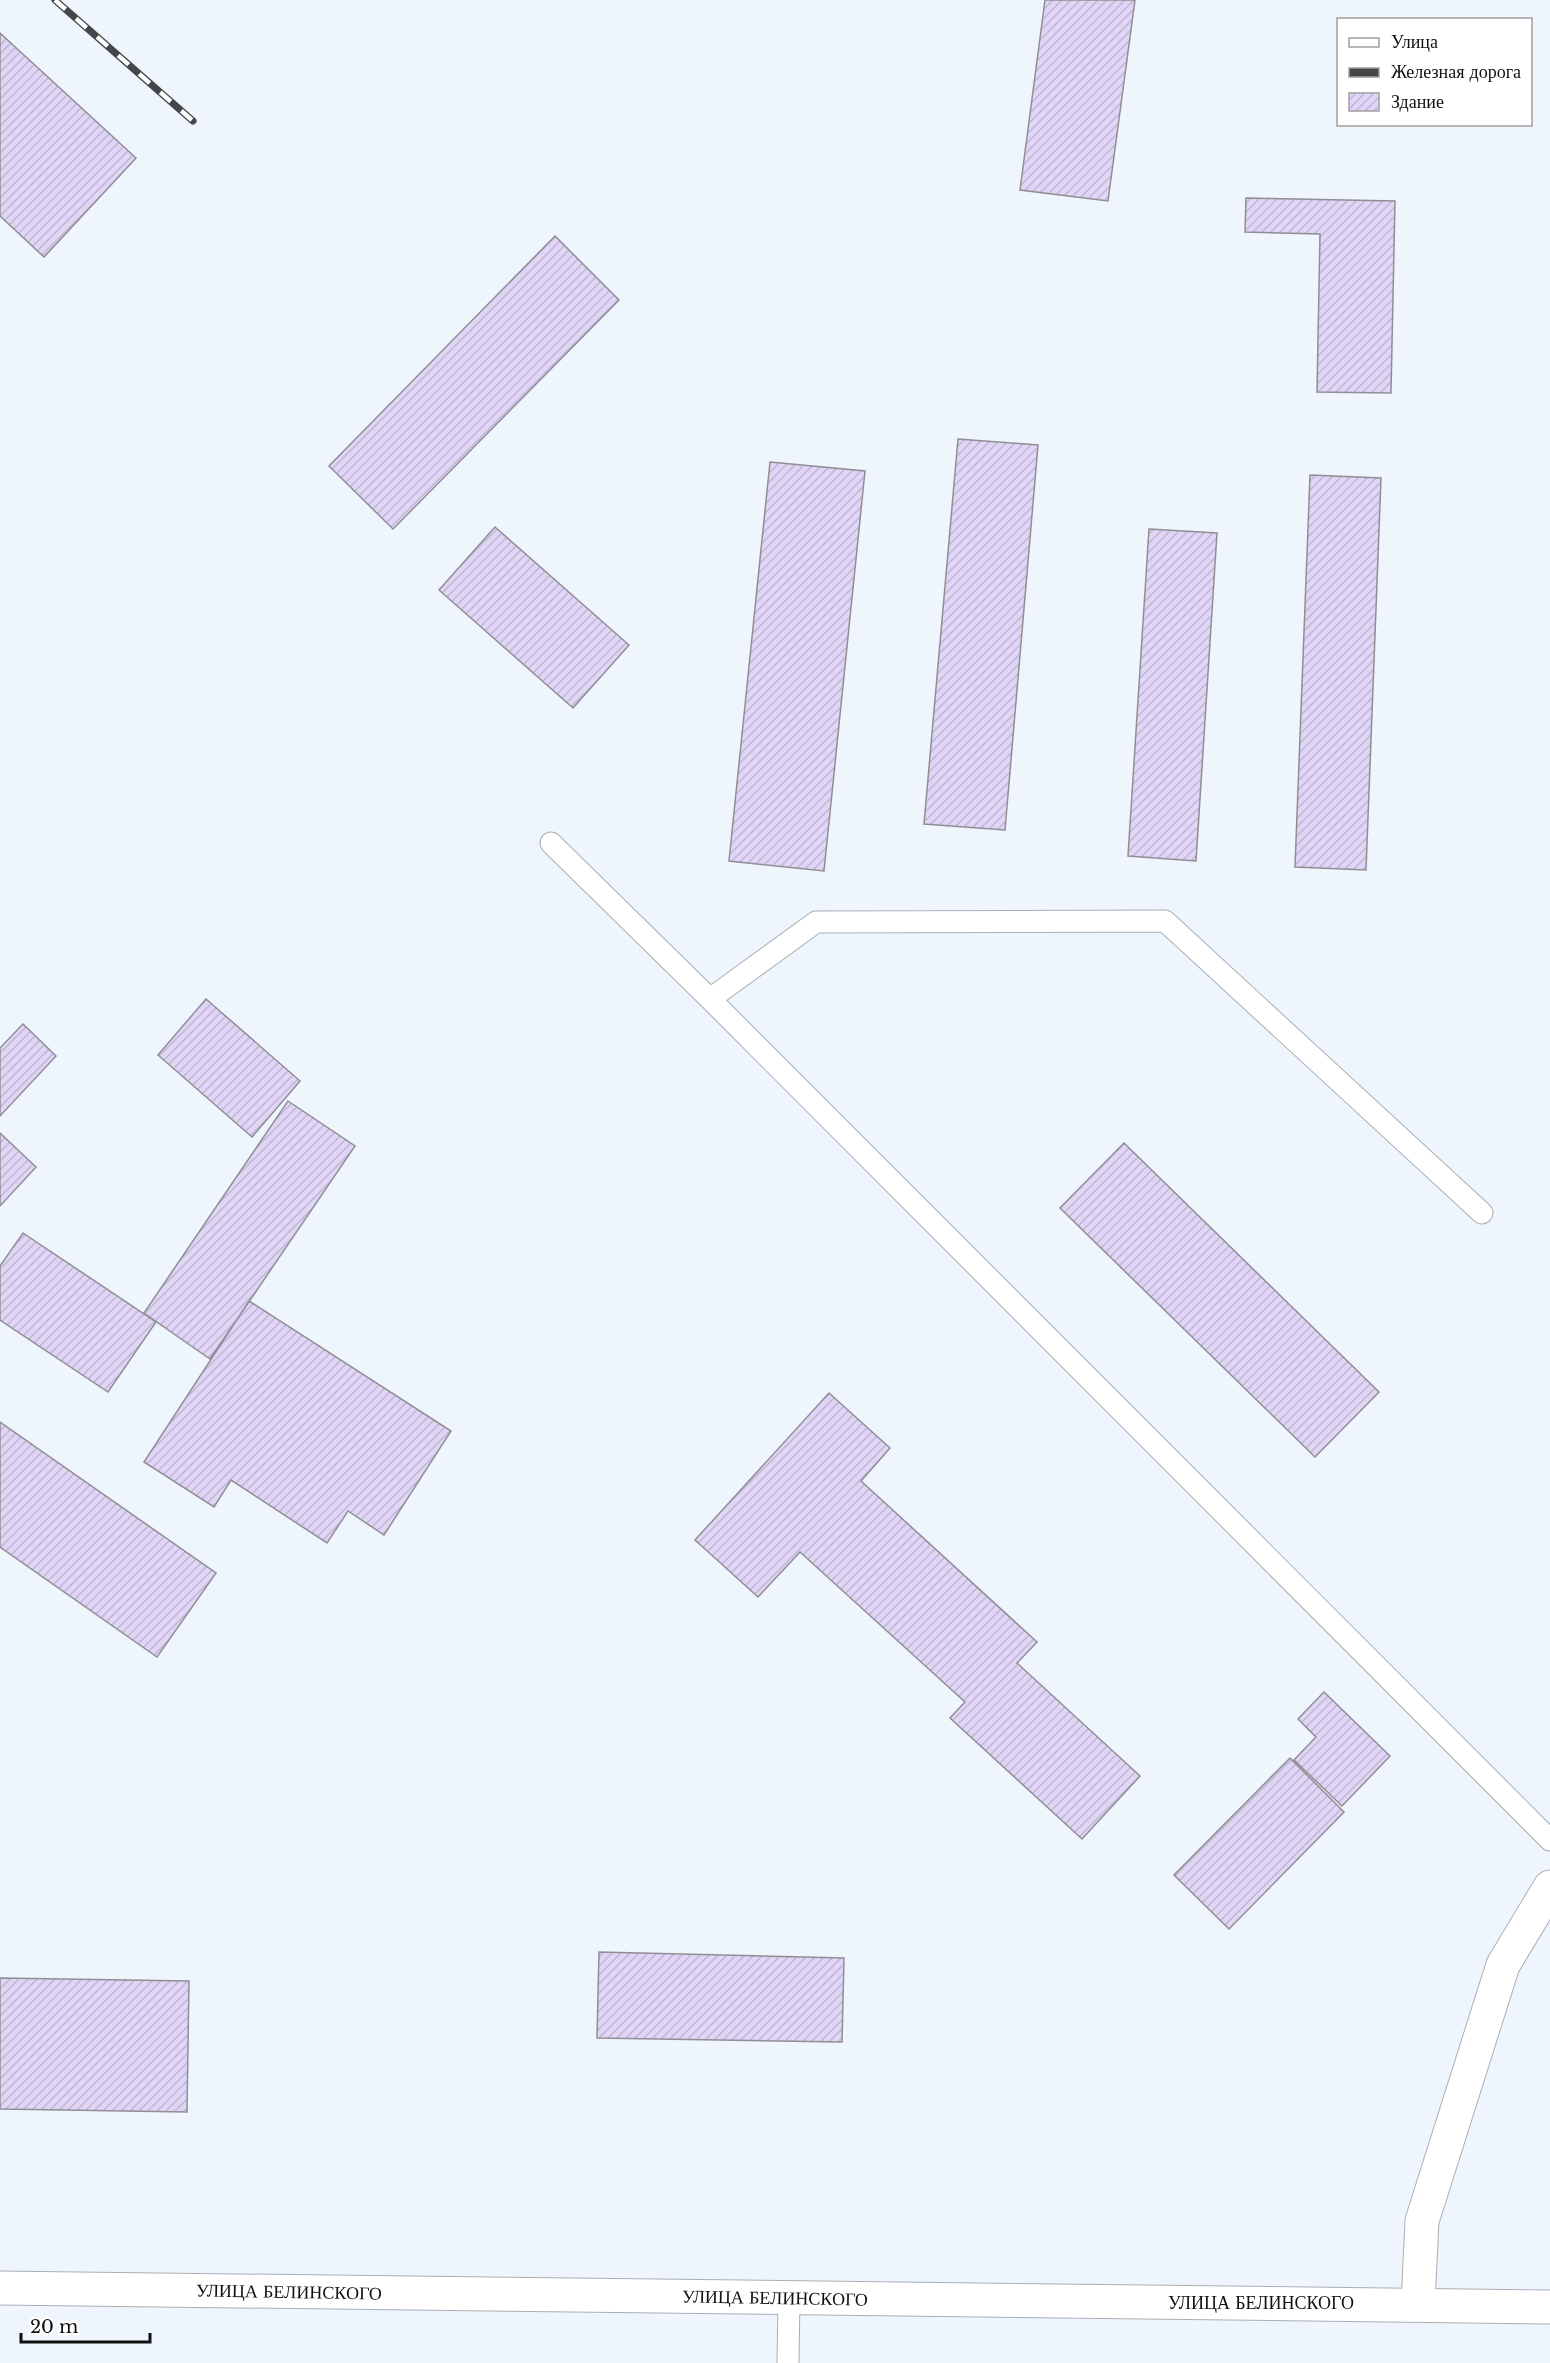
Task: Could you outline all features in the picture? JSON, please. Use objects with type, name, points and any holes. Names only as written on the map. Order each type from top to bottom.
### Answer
[{"type":"street","points":[[1418,2304],[1422,2221],[1503,1965],[1550,1887]]},
{"type":"street","name":"УЛИЦА БЕЛИНСКОГО","points":[[0,2288],[1550,2307]]},
{"type":"lane","points":[[551,843],[710,999],[1550,1840]]},
{"type":"lane","points":[[710,999],[816,922],[1165,921],[1482,1213]]},
{"type":"lane","points":[[788,2363],[789,2299]]},
{"type":"building","points":[[1045,0],[1135,0],[1108,201],[1020,190]]},
{"type":"building","points":[[0,33],[136,158],[44,257],[0,216]]},
{"type":"building","points":[[1246,198],[1395,201],[1391,393],[1317,392],[1320,234],[1245,232]]},
{"type":"building","points":[[555,236],[619,300],[393,529],[329,466]]},
{"type":"building","points":[[958,439],[1038,445],[1005,830],[924,824]]},
{"type":"building","points":[[770,462],[865,471],[824,871],[729,861]]},
{"type":"building","points":[[1310,475],[1381,478],[1366,870],[1295,867]]},
{"type":"building","points":[[495,527],[629,645],[573,708],[439,590]]},
{"type":"building","points":[[1149,529],[1217,533],[1196,861],[1128,856]]},
{"type":"building","points":[[206,999],[300,1081],[252,1137],[158,1055]]},
{"type":"building","points":[[23,1024],[56,1056],[0,1116],[0,1048]]},
{"type":"building","points":[[288,1101],[355,1146],[210,1359],[144,1313]]},
{"type":"building","points":[[0,1133],[36,1167],[0,1206]]},
{"type":"building","points":[[1124,1143],[1379,1392],[1315,1457],[1060,1208]]},
{"type":"building","points":[[23,1233],[156,1322],[108,1392],[0,1320],[0,1266]]},
{"type":"building","points":[[249,1301],[451,1431],[384,1535],[348,1511],[327,1543],[231,1480],[214,1507],[144,1462]]},
{"type":"building","points":[[829,1393],[890,1448],[861,1481],[1037,1642],[1017,1663],[1140,1776],[1082,1839],[950,1718],[965,1702],[800,1552],[758,1597],[695,1540]]},
{"type":"building","points":[[0,1422],[216,1573],[157,1657],[0,1547]]},
{"type":"building","points":[[1324,1692],[1390,1756],[1342,1806],[1294,1760],[1316,1737],[1298,1719]]},
{"type":"building","points":[[1290,1758],[1344,1812],[1229,1929],[1174,1875]]},
{"type":"building","points":[[599,1952],[844,1958],[842,2042],[597,2038]]},
{"type":"building","points":[[0,1978],[189,1981],[187,2112],[0,2109]]},
{"type":"railway","points":[[55,0],[193,121]]}]
